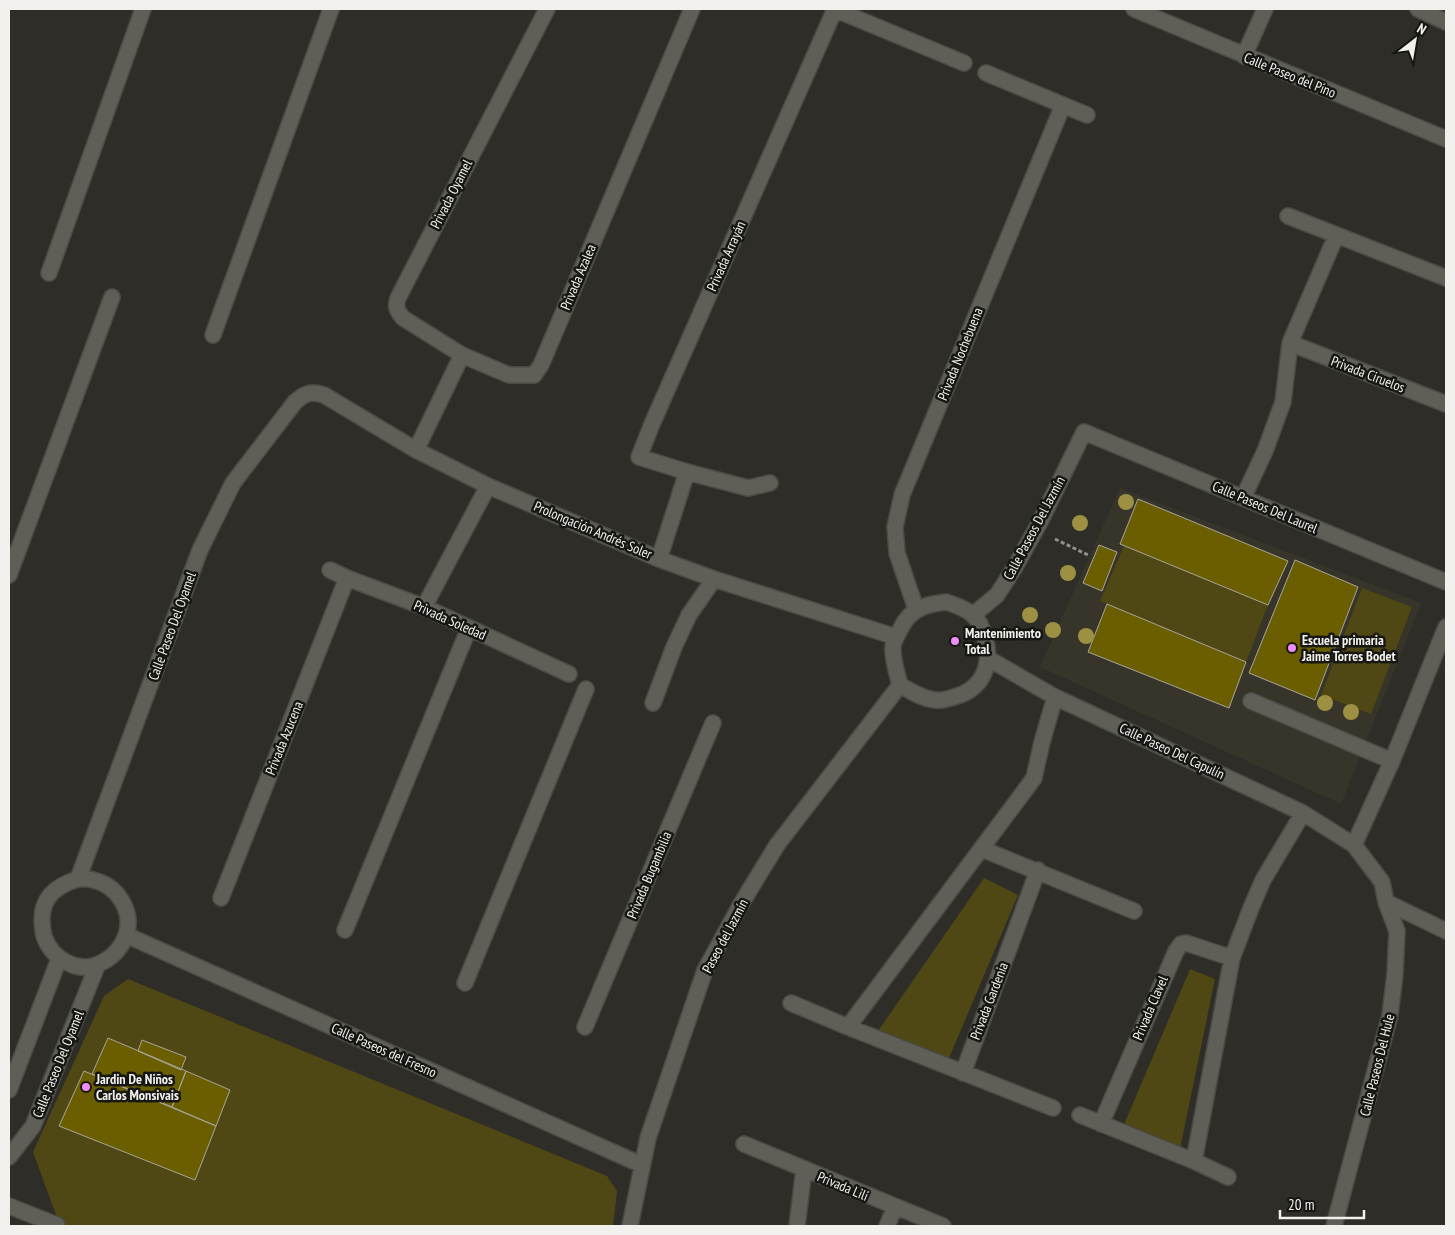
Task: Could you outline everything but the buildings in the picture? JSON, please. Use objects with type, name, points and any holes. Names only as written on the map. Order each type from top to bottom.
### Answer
[{"type":"street","points":[[49,272],[142,9]]},
{"type":"street","points":[[214,335],[331,9]]},
{"type":"street","name":"Privada Oyamel","points":[[462,355],[403,318],[397,312],[396,305],[547,9]]},
{"type":"street","name":"Privada Azalea","points":[[462,355],[509,375],[534,375],[541,364],[692,9]]},
{"type":"street","name":"Privada Arrayán","points":[[770,483],[748,488],[639,457],[834,9],[957,61]]},
{"type":"street","name":"Calle Paseo del Pino","points":[[1134,9],[1446,139]]},
{"type":"street","points":[[1244,56],[1265,9]]},
{"type":"street","points":[[1418,9],[1443,16]]},
{"type":"street","points":[[986,73],[1087,115]]},
{"type":"street","name":"Privada Nochebuena","points":[[916,609],[897,553],[895,527],[902,495],[1062,104]]},
{"type":"street","points":[[1288,216],[1446,278]]},
{"type":"street","points":[[1243,498],[1265,450],[1283,402],[1290,343],[1336,236]]},
{"type":"street","points":[[9,574],[112,297]]},
{"type":"street","name":"Privada Ciruelos","points":[[1290,343],[1446,404]]},
{"type":"street","points":[[416,450],[462,355]]},
{"type":"street","name":"Prolongación Andrés Soler","points":[[304,394],[313,392],[324,395],[416,450],[488,486],[659,559],[714,579],[896,637]]},
{"type":"street","name":"Calle Paseo Del Oyamel","points":[[78,879],[200,550],[233,483],[295,402],[304,394]]},
{"type":"street","name":"Calle Paseos Del Laurel","points":[[1084,432],[1446,582]]},
{"type":"street","name":"Calle Paseos Del Jazmín","points":[[973,615],[997,595],[1015,567],[1036,530],[1084,432]]},
{"type":"street","points":[[659,559],[687,472]]},
{"type":"street","points":[[424,607],[488,486]]},
{"type":"street","name":"Privada Soledad","points":[[330,570],[424,607],[569,674]]},
{"type":"street","name":"Privada Azucena","points":[[221,898],[347,578]]},
{"type":"street","points":[[653,703],[674,647],[689,615],[714,579]]},
{"type":"street","points":[[946,602],[959,606],[973,615],[983,628],[989,659],[984,674],[975,685],[964,695],[935,700],[914,693],[900,685],[894,663],[893,647],[905,620],[916,609],[930,604],[946,602]]},
{"type":"street","points":[[1354,845],[1392,760],[1446,627]]},
{"type":"street","points":[[345,930],[469,628]]},
{"type":"street","name":"Calle Paseo Del Capulín","points":[[989,659],[1055,697],[1303,813],[1354,845]]},
{"type":"street","name":"Paseo del Jazmín","points":[[630,1226],[648,1138],[705,970],[741,904],[777,845],[900,685]]},
{"type":"street","points":[[466,983],[586,689]]},
{"type":"street","points":[[848,1027],[1034,778],[1055,697]]},
{"type":"street","points":[[1251,701],[1392,760]]},
{"type":"street","name":"Privada Bugambilia","points":[[585,1027],[713,723]]},
{"type":"street","points":[[1194,1162],[1232,958],[1263,880],[1303,813]]},
{"type":"street","name":"Calle Paseos Del Hule","points":[[1334,1226],[1390,1015],[1395,974],[1397,931],[1386,902],[1382,882],[1354,845]]},
{"type":"street","points":[[982,849],[1038,870],[1134,911]]},
{"type":"street","name":"Privada Gardenia","points":[[963,1072],[1038,870]]},
{"type":"street","points":[[78,879],[92,879],[106,885],[117,894],[125,906],[128,921],[126,935],[119,947],[109,958],[97,966],[72,966],[59,958],[46,940],[41,913],[46,901],[54,890],[65,883],[78,879]]},
{"type":"street","points":[[1386,902],[1446,931]]},
{"type":"street","name":"Calle Paseos del Fresno","points":[[126,935],[642,1165]]},
{"type":"street","name":"Privada Clavel","points":[[1101,1124],[1176,951],[1181,944],[1186,943],[1232,958]]},
{"type":"street","points":[[9,1090],[59,958]]},
{"type":"street","name":"Calle Paseo Del Oyamel","points":[[9,1158],[33,1126],[97,966]]},
{"type":"street","points":[[791,1003],[1054,1108]]},
{"type":"street","points":[[1080,1115],[1228,1177]]},
{"type":"street","name":"Privada Lili","points":[[744,1144],[943,1226]]},
{"type":"street","points":[[797,1226],[804,1169]]},
{"type":"street","points":[[9,1206],[57,1225]]},
{"type":"street","points":[[887,1226],[895,1207]]},
{"type":"path","points":[[1036,530],[1090,556]]},
{"type":"shaded area","name":"Escuela primaria Jaime Torres Bodet","points":[[1120,488],[1421,603],[1341,804],[1040,667]]},
{"type":"shaded area","points":[[1124,546],[1268,605],[1246,662],[1100,601]]},
{"type":"shaded area","points":[[1362,588],[1412,607],[1371,714],[1321,695]]},
{"type":"shaded area","points":[[984,878],[1018,895],[949,1058],[878,1031]]},
{"type":"shaded area","points":[[1190,969],[1215,979],[1179,1154],[1123,1127]]},
{"type":"shaded area","points":[[128,979],[607,1176],[617,1191],[613,1226],[60,1226],[33,1152],[104,996]]},
{"type":"place","name":"Mantenimiento Total","points":[[955,641]]},
{"type":"place","name":"Escuela primaria Jaime Torres Bodet","points":[[1292,648]]},
{"type":"place","name":"Jardin De Niños Carlos Monsivais","points":[[86,1087]]}]
